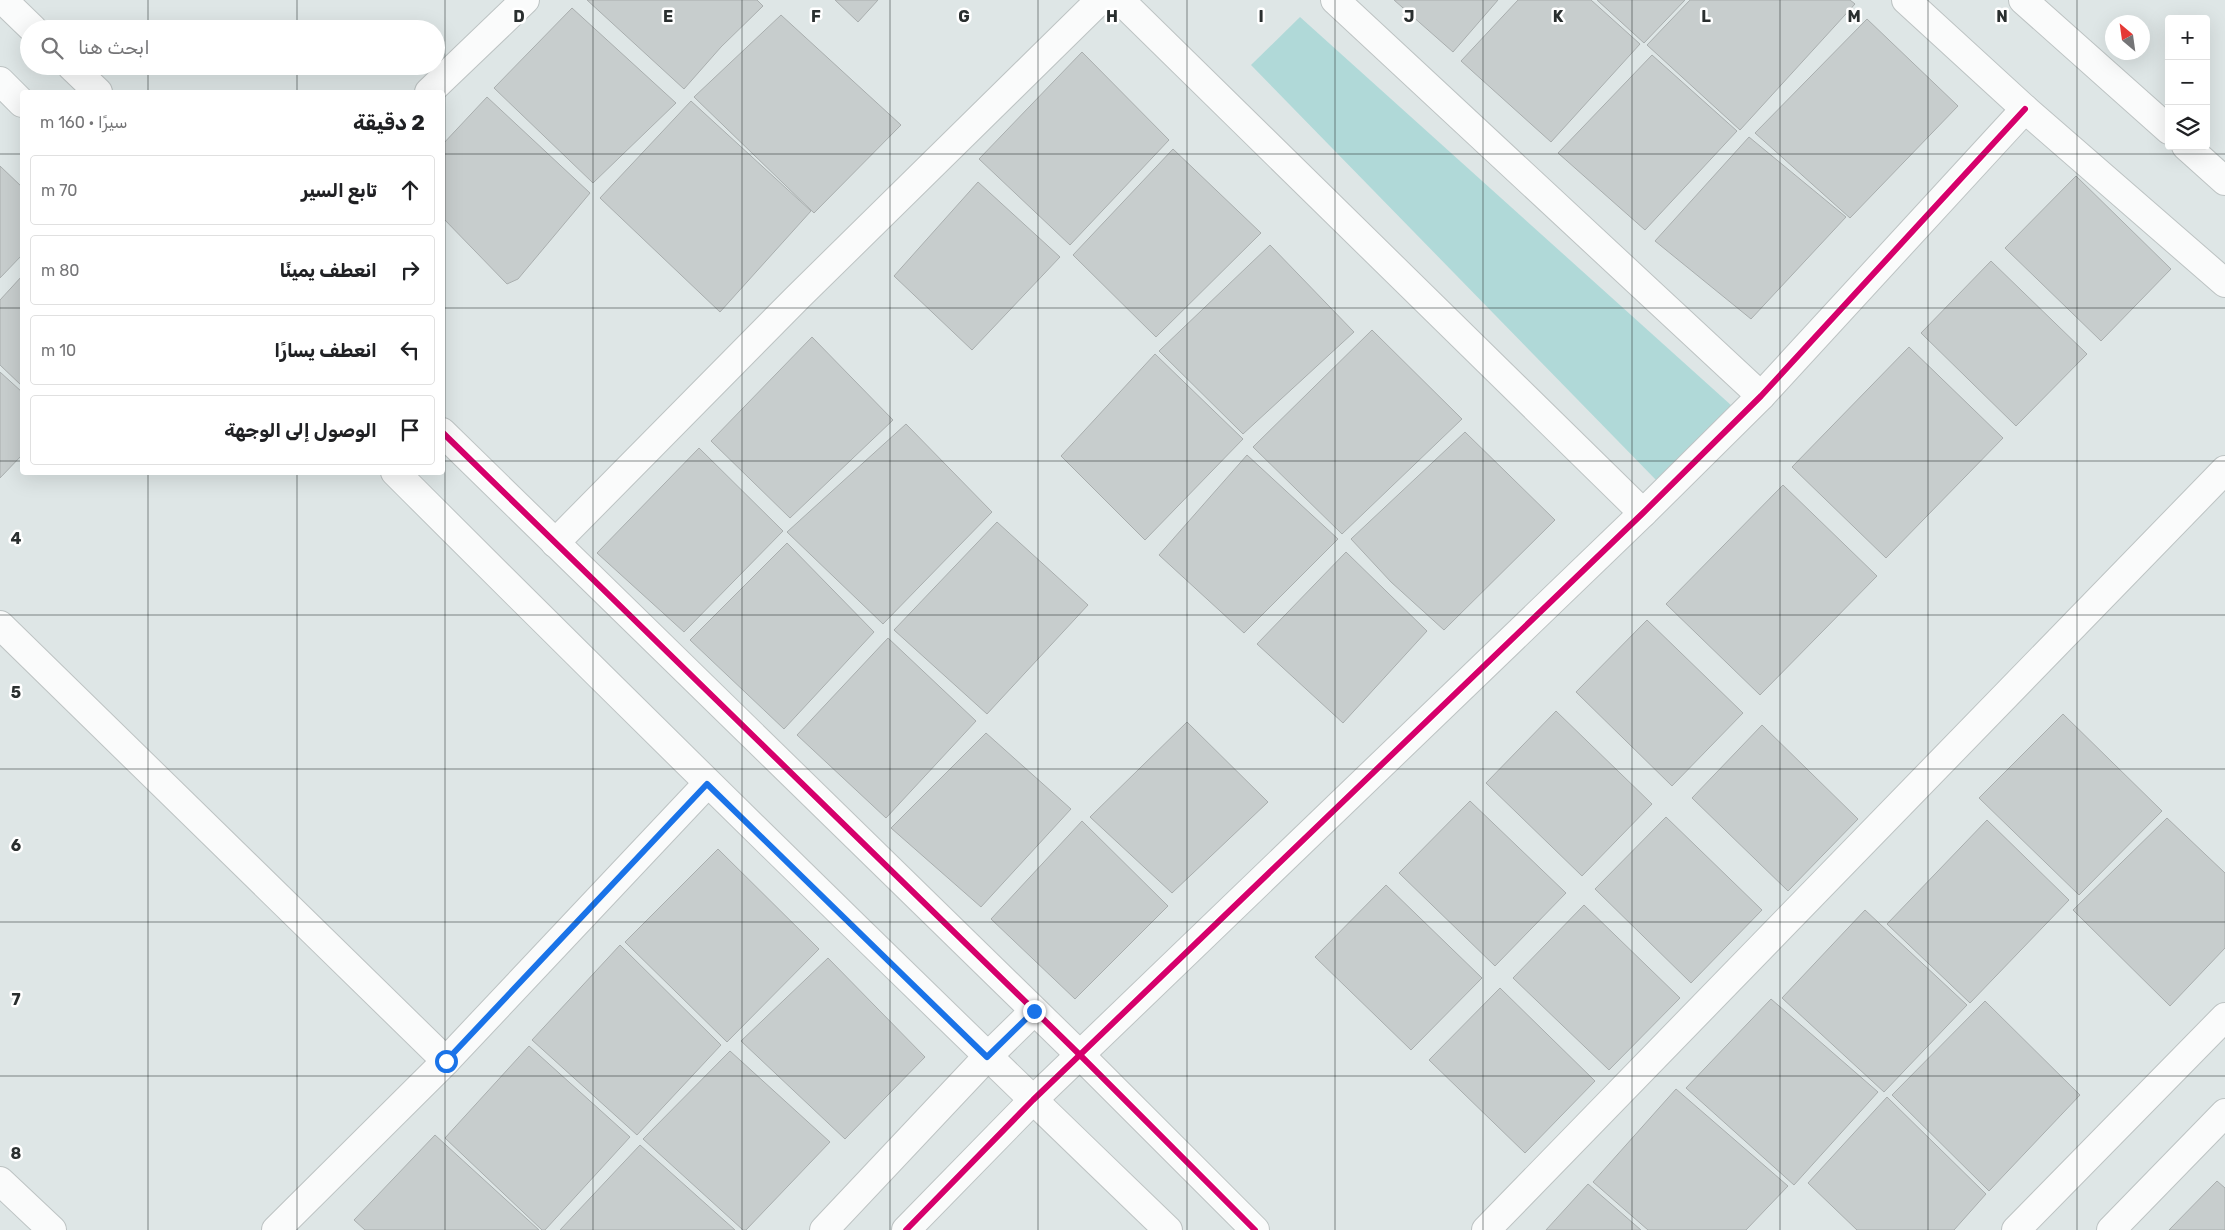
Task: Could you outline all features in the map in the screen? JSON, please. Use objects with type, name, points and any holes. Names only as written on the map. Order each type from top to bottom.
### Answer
[{"type":"street","points":[[3,0],[24,20]]},
{"type":"street","points":[[431,90],[525,0]]},
{"type":"street","points":[[555,543],[804,291],[1100,0]]},
{"type":"street","points":[[1120,0],[1643,513]]},
{"type":"street","points":[[1335,0],[1762,396]]},
{"type":"street","points":[[1906,0],[2025,109],[2225,283]]},
{"type":"street","points":[[2023,0],[2165,126]]},
{"type":"street","points":[[80,75],[96,90]]},
{"type":"street","points":[[0,81],[20,101]]},
{"type":"street","points":[[906,1230],[1033,1100],[1762,396],[2025,109]]},
{"type":"street","points":[[2190,150],[2225,181]]},
{"type":"street","points":[[445,435],[1080,1055],[1255,1230]]},
{"type":"street","points":[[1486,1230],[2225,470]]},
{"type":"street","points":[[398,475],[707,784],[987,1057],[1168,1230]]},
{"type":"street","points":[[0,625],[446,1061]]},
{"type":"street","points":[[276,1230],[446,1061],[707,784]]},
{"type":"street","points":[[824,1230],[987,1057],[1034,1011]]},
{"type":"street","points":[[2016,1230],[2225,1017]]},
{"type":"street","points":[[2111,1230],[2225,1113]]},
{"type":"street","points":[[0,1181],[52,1230]]},
{"type":"shaded area","points":[[1300,17],[1732,406],[1657,481],[1251,65]]},
{"type":"building","points":[[587,0],[757,0],[763,6],[721,47],[684,89]]},
{"type":"building","points":[[835,0],[878,0],[858,22]]},
{"type":"building","points":[[1394,0],[1498,0],[1453,52]]},
{"type":"building","points":[[1518,0],[1591,0],[1640,44],[1551,142],[1461,61]]},
{"type":"building","points":[[1597,0],[1685,0],[1644,43]]},
{"type":"building","points":[[1690,0],[1850,0],[1855,4],[1740,130],[1647,45]]},
{"type":"building","points":[[572,8],[676,103],[593,183],[494,88]]},
{"type":"building","points":[[781,15],[901,125],[814,213],[694,97]]},
{"type":"building","points":[[1867,19],[1958,106],[1850,218],[1755,133]]},
{"type":"building","points":[[1082,52],[1169,140],[1070,245],[979,159]]},
{"type":"building","points":[[1652,55],[1737,131],[1645,230],[1558,153]]},
{"type":"building","points":[[487,97],[590,193],[518,279],[507,284],[445,220],[445,142]]},
{"type":"building","points":[[691,101],[811,211],[720,312],[600,198]]},
{"type":"building","points":[[1749,137],[1846,217],[1751,319],[1655,241]]},
{"type":"building","points":[[1173,149],[1261,233],[1156,337],[1073,255]]},
{"type":"building","points":[[0,166],[20,185],[20,257],[0,278]]},
{"type":"building","points":[[2076,176],[2171,269],[2101,341],[2005,248]]},
{"type":"building","points":[[978,182],[1060,257],[972,350],[894,276]]},
{"type":"building","points":[[1270,245],[1354,332],[1243,434],[1159,351]]},
{"type":"building","points":[[1991,261],[2087,354],[2016,426],[1921,333]]},
{"type":"building","points":[[20,278],[20,384],[0,365],[0,300]]},
{"type":"building","points":[[1372,330],[1462,419],[1342,534],[1253,447]]},
{"type":"building","points":[[812,337],[893,420],[790,518],[711,441]]},
{"type":"building","points":[[1909,347],[2003,438],[1886,558],[1792,467]]},
{"type":"building","points":[[1155,354],[1243,439],[1145,540],[1061,456]]},
{"type":"building","points":[[0,372],[20,390],[20,457],[0,478]]},
{"type":"building","points":[[906,424],[992,512],[883,624],[787,532]]},
{"type":"building","points":[[1465,432],[1555,520],[1444,630],[1391,582],[1351,539]]},
{"type":"building","points":[[699,448],[783,531],[684,632],[597,553]]},
{"type":"building","points":[[1247,455],[1338,539],[1244,633],[1159,555]]},
{"type":"building","points":[[1783,485],[1877,576],[1760,695],[1666,604]]},
{"type":"building","points":[[997,522],[1088,605],[987,714],[894,630]]},
{"type":"building","points":[[787,543],[874,632],[784,729],[690,640]]},
{"type":"building","points":[[1346,552],[1427,631],[1343,723],[1257,644]]},
{"type":"building","points":[[1647,620],[1743,713],[1672,786],[1576,692]]},
{"type":"building","points":[[888,638],[976,721],[886,818],[797,735]]},
{"type":"building","points":[[1556,711],[1652,804],[1582,876],[1486,783]]},
{"type":"building","points":[[2063,714],[2162,811],[2079,895],[1979,798]]},
{"type":"building","points":[[1187,722],[1268,802],[1172,893],[1090,817]]},
{"type":"building","points":[[1762,725],[1858,819],[1788,891],[1692,798]]},
{"type":"building","points":[[986,733],[1071,809],[981,907],[891,828]]},
{"type":"building","points":[[1470,801],[1566,893],[1495,966],[1399,873]]},
{"type":"building","points":[[1666,817],[1762,910],[1691,983],[1595,889]]},
{"type":"building","points":[[2167,818],[2225,873],[2225,948],[2170,1006],[2073,910]]},
{"type":"building","points":[[1987,820],[2069,900],[1970,1003],[1887,924]]},
{"type":"building","points":[[1082,821],[1168,906],[1075,999],[991,919]]},
{"type":"building","points":[[718,849],[819,949],[727,1042],[625,942]]},
{"type":"building","points":[[1386,885],[1482,978],[1411,1050],[1315,957]]},
{"type":"building","points":[[1584,905],[1680,998],[1609,1070],[1513,978]]},
{"type":"building","points":[[1865,910],[1967,1005],[1884,1092],[1782,998]]},
{"type":"building","points":[[620,945],[721,1045],[637,1135],[532,1040]]},
{"type":"building","points":[[828,958],[925,1057],[845,1139],[741,1041]]},
{"type":"building","points":[[1500,988],[1595,1081],[1525,1153],[1429,1060]]},
{"type":"building","points":[[1771,999],[1878,1092],[1794,1185],[1686,1088]]},
{"type":"building","points":[[1985,1001],[2080,1095],[1989,1191],[1892,1095]]},
{"type":"building","points":[[529,1046],[630,1137],[545,1230],[542,1230],[445,1138]]},
{"type":"building","points":[[730,1051],[830,1142],[746,1230],[743,1230],[643,1139]]},
{"type":"building","points":[[1676,1089],[1788,1186],[1746,1230],[1648,1230],[1593,1182]]},
{"type":"building","points":[[1887,1097],[1986,1194],[1954,1230],[1857,1230],[1808,1183]]},
{"type":"building","points":[[435,1135],[539,1230],[365,1230],[354,1220]]},
{"type":"building","points":[[640,1145],[735,1230],[560,1230]]},
{"type":"building","points":[[2217,1181],[2225,1188],[2225,1230],[2169,1230]]},
{"type":"building","points":[[1588,1184],[1641,1230],[1546,1230]]},
{"type":"cycle path","points":[[906,1230],[1033,1100],[1643,513],[1761,396],[2025,109]]},
{"type":"cycle path","points":[[445,435],[1080,1055],[1255,1230]]},
{"type":"route","points":[[446,1061],[707,784],[987,1057],[1034,1011]]}]
